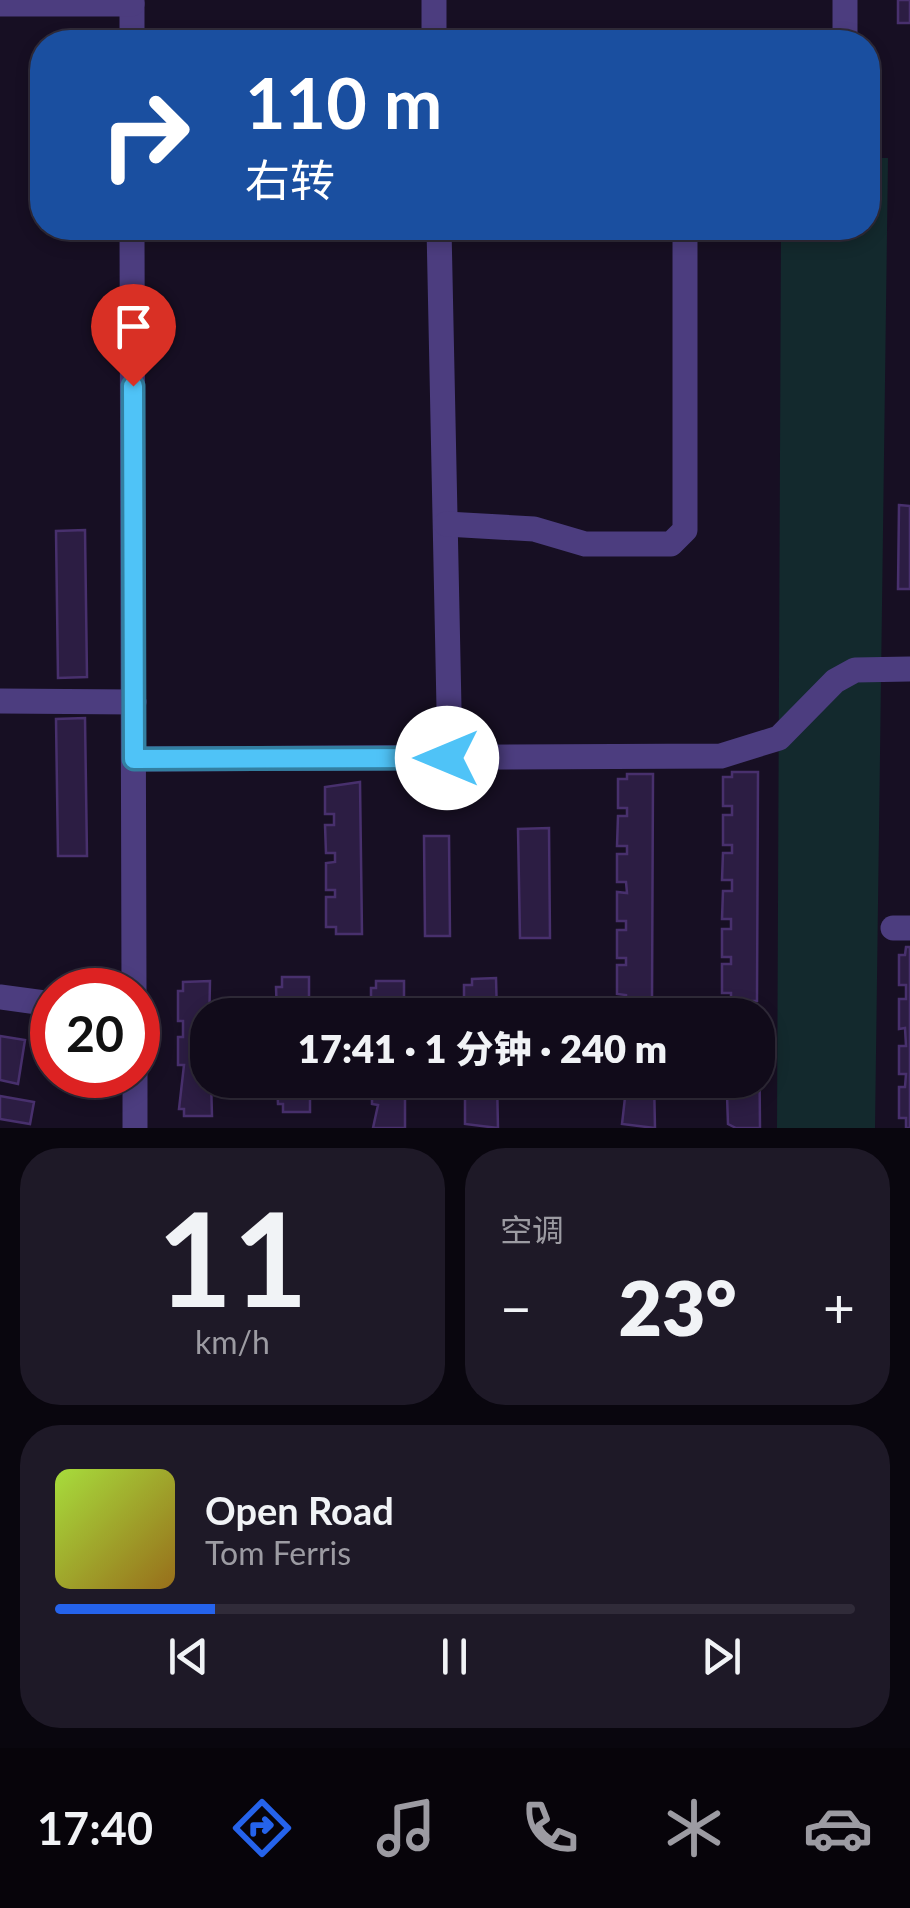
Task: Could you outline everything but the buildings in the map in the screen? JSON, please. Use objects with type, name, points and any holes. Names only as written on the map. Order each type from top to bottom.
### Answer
[{"type":"street","points":[[434,0],[434,30]]},
{"type":"street","points":[[845,0],[845,30]]},
{"type":"street","points":[[0,4],[132,2],[132,30]]},
{"type":"street","points":[[132,240],[134,968]]},
{"type":"street","points":[[440,240],[450,708]]},
{"type":"street","points":[[446,524],[534,529],[585,544],[670,544],[685,530],[686,240]]},
{"type":"street","points":[[134,759],[721,756],[779,738],[834,681],[854,670],[910,670]]},
{"type":"street","points":[[0,701],[134,702]]},
{"type":"street","points":[[0,998],[30,1001]]},
{"type":"street","points":[[134,1098],[135,1128]]},
{"type":"green space","points":[[880,158],[888,158],[875,1128],[777,1128],[781,240],[880,240]]},
{"type":"route","points":[[133,386],[134,759],[447,758]]}]
